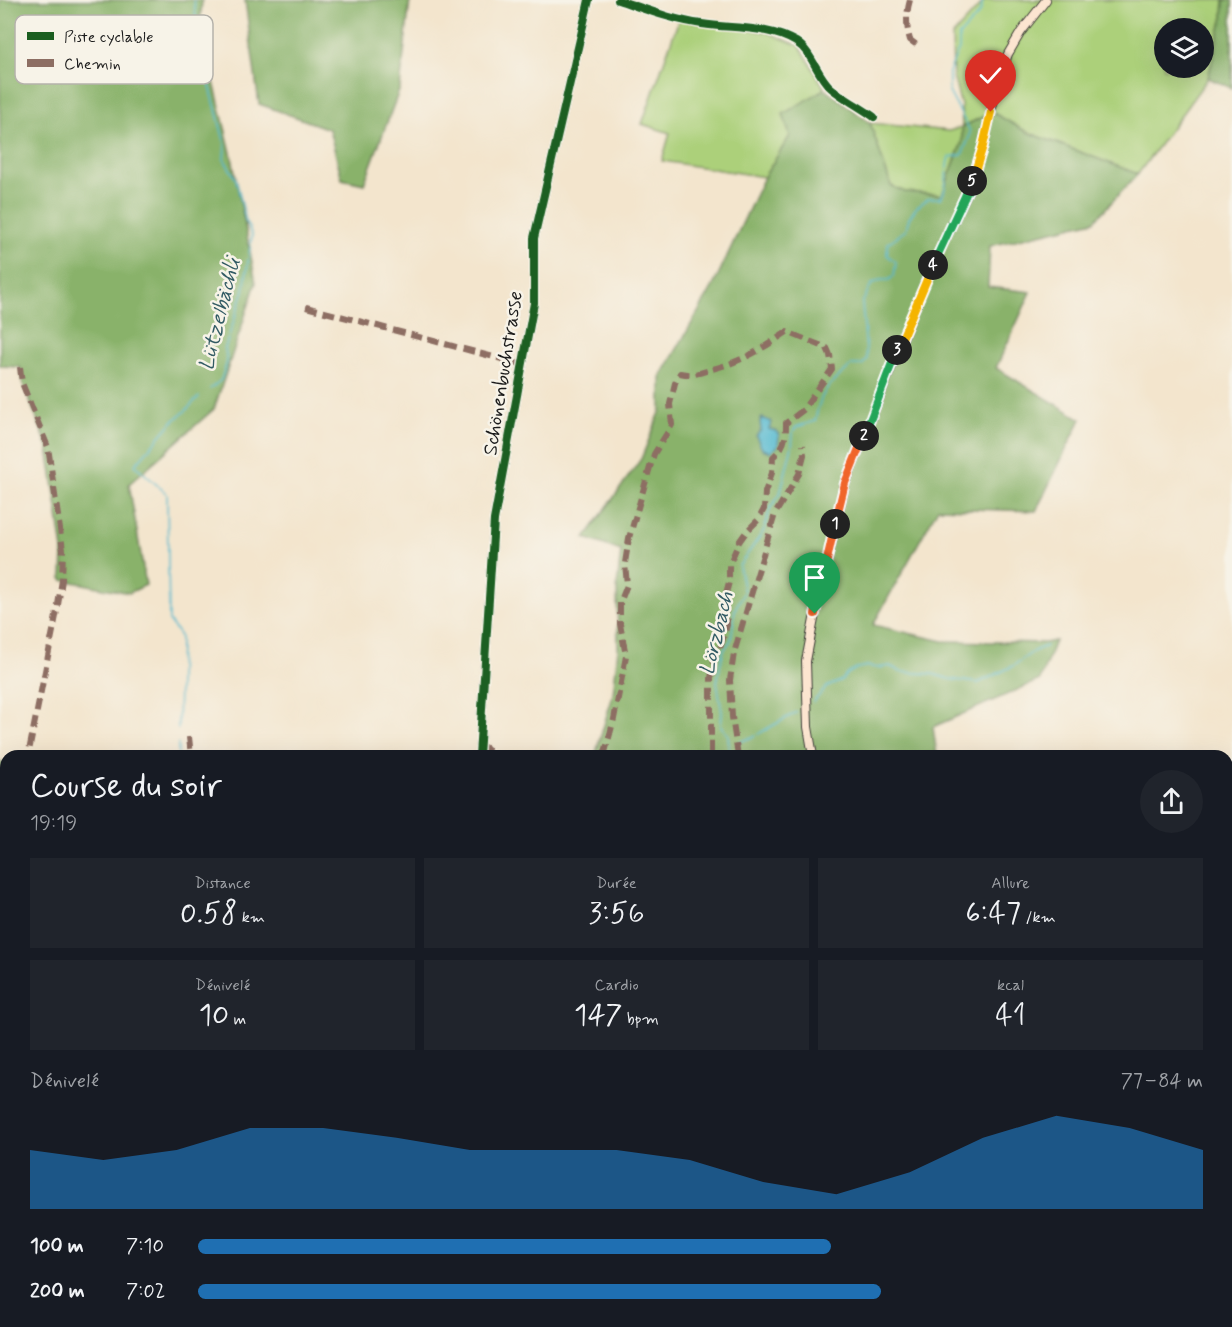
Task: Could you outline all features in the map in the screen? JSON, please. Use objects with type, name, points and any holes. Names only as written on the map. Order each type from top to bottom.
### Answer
[{"type":"main road","points":[[812,750],[808,727],[806,661],[845,483],[915,306],[969,189],[983,146],[998,82],[1008,54],[1021,32],[1046,0]]},
{"type":"street","name":"Schönenbuchstrasse","points":[[479,750],[494,520],[534,303],[534,238],[589,0]]},
{"type":"street","points":[[618,0],[681,20],[759,29],[792,40],[806,51],[830,88],[874,117]]},
{"type":"green space","points":[[0,0],[202,0],[201,15],[15,15],[15,84],[213,84],[213,78],[232,157],[256,283],[214,409],[129,484],[146,585],[129,593],[62,580],[63,550],[48,447],[23,384],[20,367],[0,366]]},
{"type":"green space","points":[[245,0],[410,0],[400,88],[364,184],[342,179],[329,129],[259,104]]},
{"type":"green space","points":[[985,0],[1224,0],[1223,17],[1214,54],[1214,18],[1154,18],[1154,78],[1208,78],[1138,174],[1027,132],[992,112],[962,127],[961,105],[953,76],[952,36]]},
{"type":"green space","points":[[1224,0],[1232,0],[1232,88],[1208,78],[1214,78],[1214,54],[1223,17]]},
{"type":"green space","points":[[679,19],[767,32],[800,46],[825,89],[784,114],[790,136],[764,177],[662,161],[670,133],[642,124]]},
{"type":"green space","points":[[825,89],[870,123],[891,186],[905,192],[942,195],[962,142],[962,127],[992,112],[1027,132],[1138,174],[1094,221],[990,246],[988,287],[1031,292],[996,368],[1081,419],[1036,511],[938,508],[873,625],[943,641],[1044,643],[1055,641],[1040,680],[933,727],[936,750],[597,750],[613,694],[618,648],[617,586],[621,551],[585,538],[641,459],[661,410],[661,377],[713,286],[764,177],[790,136],[783,114]]},
{"type":"green space","points":[[870,123],[949,131],[962,127],[962,142],[942,195],[905,192],[891,186]]},
{"type":"water","points":[[762,418],[772,422],[769,429],[776,431],[779,435],[778,446],[771,452],[762,449],[756,436],[761,430]]},
{"type":"waterway","name":"Lützelbächli","points":[[194,0],[196,15]]},
{"type":"waterway","name":"Lörzbach","points":[[729,750],[728,735],[721,726],[722,712],[717,682],[723,651],[731,640],[735,609],[744,592],[739,566],[763,532],[770,509],[780,494],[796,427],[815,421],[820,402],[827,389],[852,365],[862,365],[867,360],[862,303],[872,284],[880,280],[889,280],[894,276],[896,262],[887,255],[888,243],[906,230],[909,218],[916,208],[929,198],[941,198],[945,188],[949,157],[962,155],[970,131],[949,92],[949,72],[959,49],[959,36],[980,13],[983,0]]},
{"type":"waterway","name":"Lützelbächli","points":[[210,84],[225,144],[224,159],[236,179],[246,222],[252,235],[244,290],[225,348],[227,362],[221,380],[210,389]]},
{"type":"waterway","name":"Lützelbächli","points":[[178,729],[180,636],[169,621],[167,494],[135,465],[174,420],[199,397]]},
{"type":"waterway","points":[[813,702],[827,687],[842,680],[857,668],[890,666],[901,672],[933,674],[978,683],[1046,646]]},
{"type":"waterway","points":[[758,734],[797,712]]},
{"type":"waterway","points":[[739,742],[755,736]]},
{"type":"waterway","name":"Lützelbächli","points":[[178,744],[178,750]]},
{"type":"marked path","points":[[910,0],[907,15],[908,30],[910,40],[918,46]]},
{"type":"marked path","points":[[306,307],[524,365]]},
{"type":"marked path","points":[[606,750],[626,656],[620,624],[620,603],[627,585],[625,563],[629,538],[654,454],[672,425],[670,404],[675,383],[680,373],[696,374],[743,359],[787,332],[827,348],[832,369],[803,410],[786,423],[784,442],[773,457],[772,473],[765,492],[764,509],[758,520],[739,542],[729,565],[729,582],[725,597],[727,625],[715,656],[711,678],[711,750]]},
{"type":"marked path","points":[[20,367],[22,383],[48,447],[63,550],[62,580],[57,611],[29,750]]},
{"type":"marked path","points":[[737,750],[730,680],[734,653],[775,514],[799,474],[804,455],[803,445]]},
{"type":"marked path","points":[[189,737],[190,750]]},
{"type":"marked path","points":[[480,744],[488,750]]},
{"type":"cycle path","points":[[479,750],[494,520],[534,303],[534,238],[589,0]]},
{"type":"cycle path","points":[[618,0],[691,22],[762,30],[796,42],[806,51],[829,86],[874,117]]},
{"type":"route","points":[[815,614],[845,483],[929,273],[969,189],[991,112]]}]
